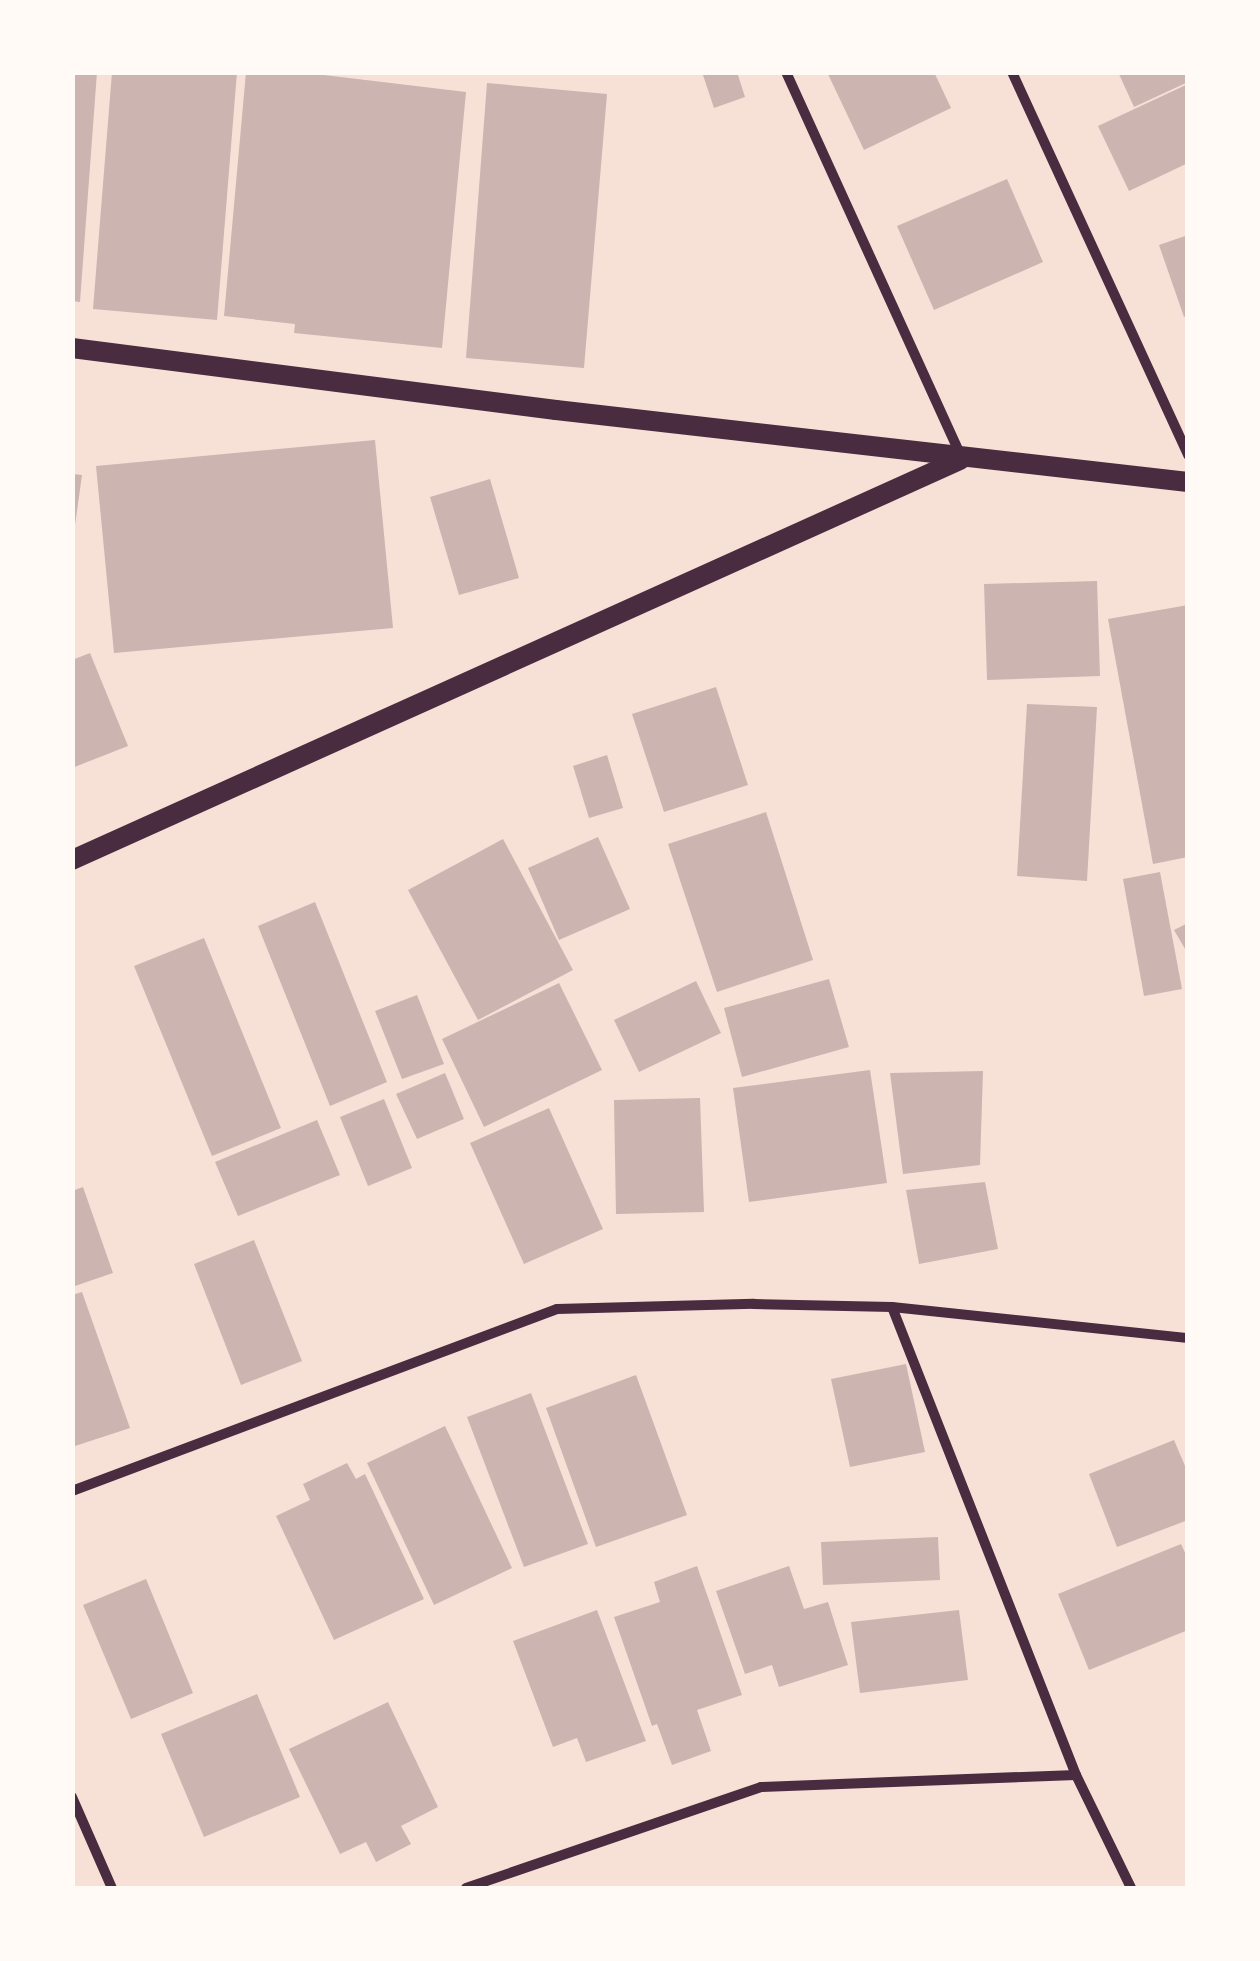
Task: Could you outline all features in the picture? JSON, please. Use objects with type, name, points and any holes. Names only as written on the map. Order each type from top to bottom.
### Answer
[{"type":"main road","points":[[72,348],[962,458],[1188,482]]},
{"type":"main road","points":[[72,860],[962,458]]},
{"type":"street","points":[[786,72],[962,458]]},
{"type":"street","points":[[1012,72],[1188,456]]},
{"type":"street","points":[[72,1491],[557,1309],[754,1304],[892,1307],[1188,1338]]},
{"type":"street","points":[[892,1307],[1076,1776],[1132,1888]]},
{"type":"street","points":[[466,1888],[761,1787],[1076,1776]]},
{"type":"street","points":[[72,1797],[112,1888]]},
{"type":"building","points":[[72,72],[97,72],[80,302],[72,301]]},
{"type":"building","points":[[112,72],[237,72],[217,320],[93,309]]},
{"type":"building","points":[[246,72],[299,72],[466,92],[442,348],[294,333],[295,324],[224,316]]},
{"type":"building","points":[[702,72],[737,72],[745,97],[714,108]]},
{"type":"building","points":[[827,72],[934,72],[951,108],[864,150]]},
{"type":"building","points":[[1118,72],[1188,72],[1188,82],[1134,107]]},
{"type":"building","points":[[487,83],[607,94],[584,368],[466,358]]},
{"type":"building","points":[[1188,84],[1188,163],[1129,191],[1098,126]]},
{"type":"building","points":[[1007,179],[1043,262],[934,310],[897,226]]},
{"type":"building","points":[[1188,235],[1188,315],[1184,317],[1159,245]]},
{"type":"building","points":[[375,440],[393,628],[114,653],[96,466]]},
{"type":"building","points":[[72,474],[82,475],[75,525],[72,525]]},
{"type":"building","points":[[490,479],[519,578],[459,595],[430,497]]},
{"type":"building","points":[[1097,581],[1100,676],[987,680],[984,584]]},
{"type":"building","points":[[1188,605],[1188,857],[1153,864],[1108,619]]},
{"type":"building","points":[[90,653],[128,746],[72,768],[72,660]]},
{"type":"building","points":[[716,687],[748,785],[664,812],[632,714]]},
{"type":"building","points":[[1027,704],[1097,707],[1087,881],[1017,876]]},
{"type":"building","points":[[607,755],[623,808],[589,818],[573,766]]},
{"type":"building","points":[[766,812],[813,960],[717,992],[668,844]]},
{"type":"building","points":[[598,837],[630,909],[559,940],[528,868]]},
{"type":"building","points":[[503,839],[573,970],[478,1020],[408,890]]},
{"type":"building","points":[[1160,872],[1182,989],[1144,996],[1123,879]]},
{"type":"building","points":[[315,902],[387,1082],[330,1106],[258,926]]},
{"type":"building","points":[[1188,923],[1188,954],[1174,930]]},
{"type":"building","points":[[204,938],[281,1128],[212,1156],[134,966]]},
{"type":"building","points":[[829,979],[849,1047],[742,1077],[724,1008]]},
{"type":"building","points":[[696,981],[721,1033],[639,1072],[614,1020]]},
{"type":"building","points":[[559,983],[602,1070],[484,1127],[442,1039]]},
{"type":"building","points":[[417,995],[444,1064],[402,1079],[375,1011]]},
{"type":"building","points":[[870,1070],[887,1183],[749,1202],[733,1088]]},
{"type":"building","points":[[983,1071],[980,1165],[903,1174],[890,1073]]},
{"type":"building","points":[[445,1073],[464,1119],[417,1139],[396,1094]]},
{"type":"building","points":[[700,1098],[704,1212],[616,1214],[614,1100]]},
{"type":"building","points":[[384,1099],[412,1168],[368,1186],[340,1117]]},
{"type":"building","points":[[549,1108],[603,1229],[524,1264],[470,1143]]},
{"type":"building","points":[[317,1120],[340,1175],[238,1216],[215,1162]]},
{"type":"building","points":[[985,1182],[998,1249],[919,1264],[906,1190]]},
{"type":"building","points":[[83,1187],[113,1273],[72,1287],[72,1191]]},
{"type":"building","points":[[254,1240],[302,1361],[241,1385],[194,1264]]},
{"type":"building","points":[[82,1292],[130,1428],[72,1447],[72,1295]]},
{"type":"building","points":[[906,1364],[925,1452],[850,1467],[831,1379]]},
{"type":"building","points":[[636,1375],[687,1515],[596,1547],[546,1408]]},
{"type":"building","points":[[531,1393],[588,1544],[524,1567],[467,1417]]},
{"type":"building","points":[[445,1426],[512,1568],[434,1605],[367,1463]]},
{"type":"building","points":[[1174,1440],[1188,1473],[1188,1520],[1117,1547],[1089,1474]]},
{"type":"building","points":[[347,1463],[356,1479],[365,1474],[424,1599],[334,1640],[276,1516],[310,1500],[303,1484]]},
{"type":"building","points":[[938,1537],[940,1580],[823,1585],[821,1542]]},
{"type":"building","points":[[1181,1544],[1188,1559],[1188,1630],[1089,1670],[1058,1594]]},
{"type":"building","points":[[697,1566],[742,1695],[697,1710],[711,1751],[672,1765],[657,1724],[652,1726],[614,1617],[660,1602],[654,1582]]},
{"type":"building","points":[[789,1566],[804,1609],[828,1602],[848,1665],[779,1687],[772,1665],[745,1674],[716,1591]]},
{"type":"building","points":[[146,1579],[193,1693],[131,1719],[83,1605]]},
{"type":"building","points":[[597,1610],[646,1741],[586,1762],[577,1738],[553,1747],[513,1641]]},
{"type":"building","points":[[959,1610],[968,1680],[860,1693],[851,1622]]},
{"type":"building","points":[[257,1694],[300,1797],[204,1837],[161,1734]]},
{"type":"building","points":[[388,1702],[438,1807],[401,1826],[411,1844],[376,1862],[366,1842],[340,1854],[289,1749]]}]
